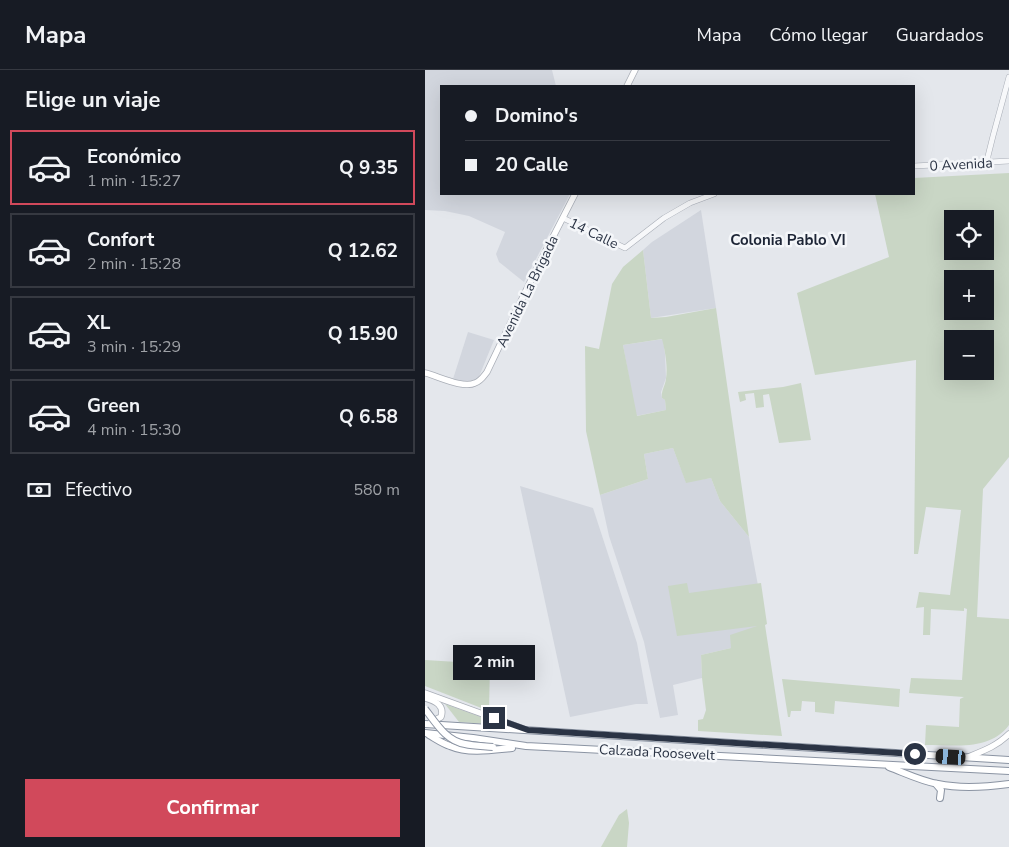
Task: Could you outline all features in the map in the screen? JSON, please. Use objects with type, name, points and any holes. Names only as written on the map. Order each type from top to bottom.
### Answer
[{"type":"highway","points":[[425,708],[443,733],[455,741],[466,744],[512,748]]},
{"type":"highway","name":"Calzada Roosevelt","points":[[425,724],[1009,760]]},
{"type":"highway","name":"Calzada Roosevelt","points":[[425,733],[526,746],[1009,771]]},
{"type":"highway","points":[[425,733],[445,744],[460,749],[488,751],[526,746]]},
{"type":"highway","points":[[619,750],[635,747],[759,754],[761,748],[751,744]]},
{"type":"highway","points":[[883,765],[936,784],[964,787],[1009,784]]},
{"type":"highway","points":[[936,784],[941,790],[941,798]]},
{"type":"main road","points":[[628,85],[635,70]]},
{"type":"main road","name":"Avenida La Brigada","points":[[425,373],[469,385],[481,380],[487,372],[574,195]]},
{"type":"main road","points":[[425,693],[528,730]]},
{"type":"main road","points":[[425,698],[437,703],[442,712],[439,719],[425,724]]},
{"type":"main road","points":[[966,758],[992,747],[1008,737]]},
{"type":"street","points":[[988,162],[1009,77]]},
{"type":"street","name":"0 Avenida","points":[[915,166],[1009,161]]},
{"type":"street","name":"14 Calle","points":[[563,218],[625,248],[664,218],[690,203],[711,195]]},
{"type":"shaded area","points":[[425,70],[552,70],[556,85],[440,85],[440,195],[569,195],[524,282],[499,262],[496,254],[505,232],[469,216],[445,211],[425,210]]},
{"type":"shaded area","points":[[701,210],[716,308],[651,318],[643,250]]},
{"type":"shaded area","points":[[468,332],[494,340],[478,379],[469,384],[453,379]]},
{"type":"shaded area","points":[[663,339],[666,378],[661,392],[662,398],[665,400],[666,410],[636,416],[623,345]]},
{"type":"shaded area","points":[[673,448],[686,482],[711,478],[720,501],[749,537],[765,623],[731,648],[701,655],[702,678],[673,685],[678,715],[660,718],[644,642],[609,536],[600,495],[648,479],[644,454]]},
{"type":"shaded area","points":[[520,486],[593,508],[637,643],[648,704],[636,704],[570,717]]},
{"type":"green space","points":[[1009,173],[1009,457],[983,489],[977,617],[1009,619],[1009,725],[992,739],[971,745],[925,745],[926,725],[959,727],[960,699],[964,697],[909,693],[911,678],[962,680],[967,609],[964,608],[964,611],[931,609],[930,635],[923,635],[924,607],[916,608],[919,592],[950,595],[961,510],[926,507],[918,554],[914,554],[916,360],[815,375],[797,293],[889,257],[875,195],[915,195],[915,178]]},
{"type":"green space","points":[[643,250],[651,318],[716,308],[749,537],[720,501],[711,478],[686,483],[673,448],[644,454],[648,479],[600,495],[586,431],[585,346],[599,349],[612,284],[623,267]],"holes":[[[662,339],[667,374],[662,398],[665,400],[666,410],[637,416],[623,345]]]},
{"type":"green space","points":[[801,383],[811,440],[779,443],[769,394],[763,395],[764,407],[756,408],[754,393],[745,394],[746,400],[740,402],[738,392]]},
{"type":"green space","points":[[687,583],[689,593],[761,583],[767,624],[765,625],[782,736],[698,731],[698,720],[703,719],[706,710],[701,655],[731,648],[730,635],[757,626],[677,636],[668,586]]},
{"type":"green space","points":[[425,660],[490,664],[489,711],[425,686]]},
{"type":"green space","points":[[782,679],[900,689],[899,707],[835,701],[834,714],[815,712],[815,702],[802,701],[801,711],[791,711],[790,717],[788,717]]},
{"type":"green space","points":[[445,704],[503,725],[459,722]]},
{"type":"green space","points":[[627,809],[629,823],[627,847],[601,847],[619,815]]},
{"type":"district","name":"Colonia Pablo VI","points":[[788,240]]},
{"type":"route","points":[[494,718],[528,730],[915,754]]}]
